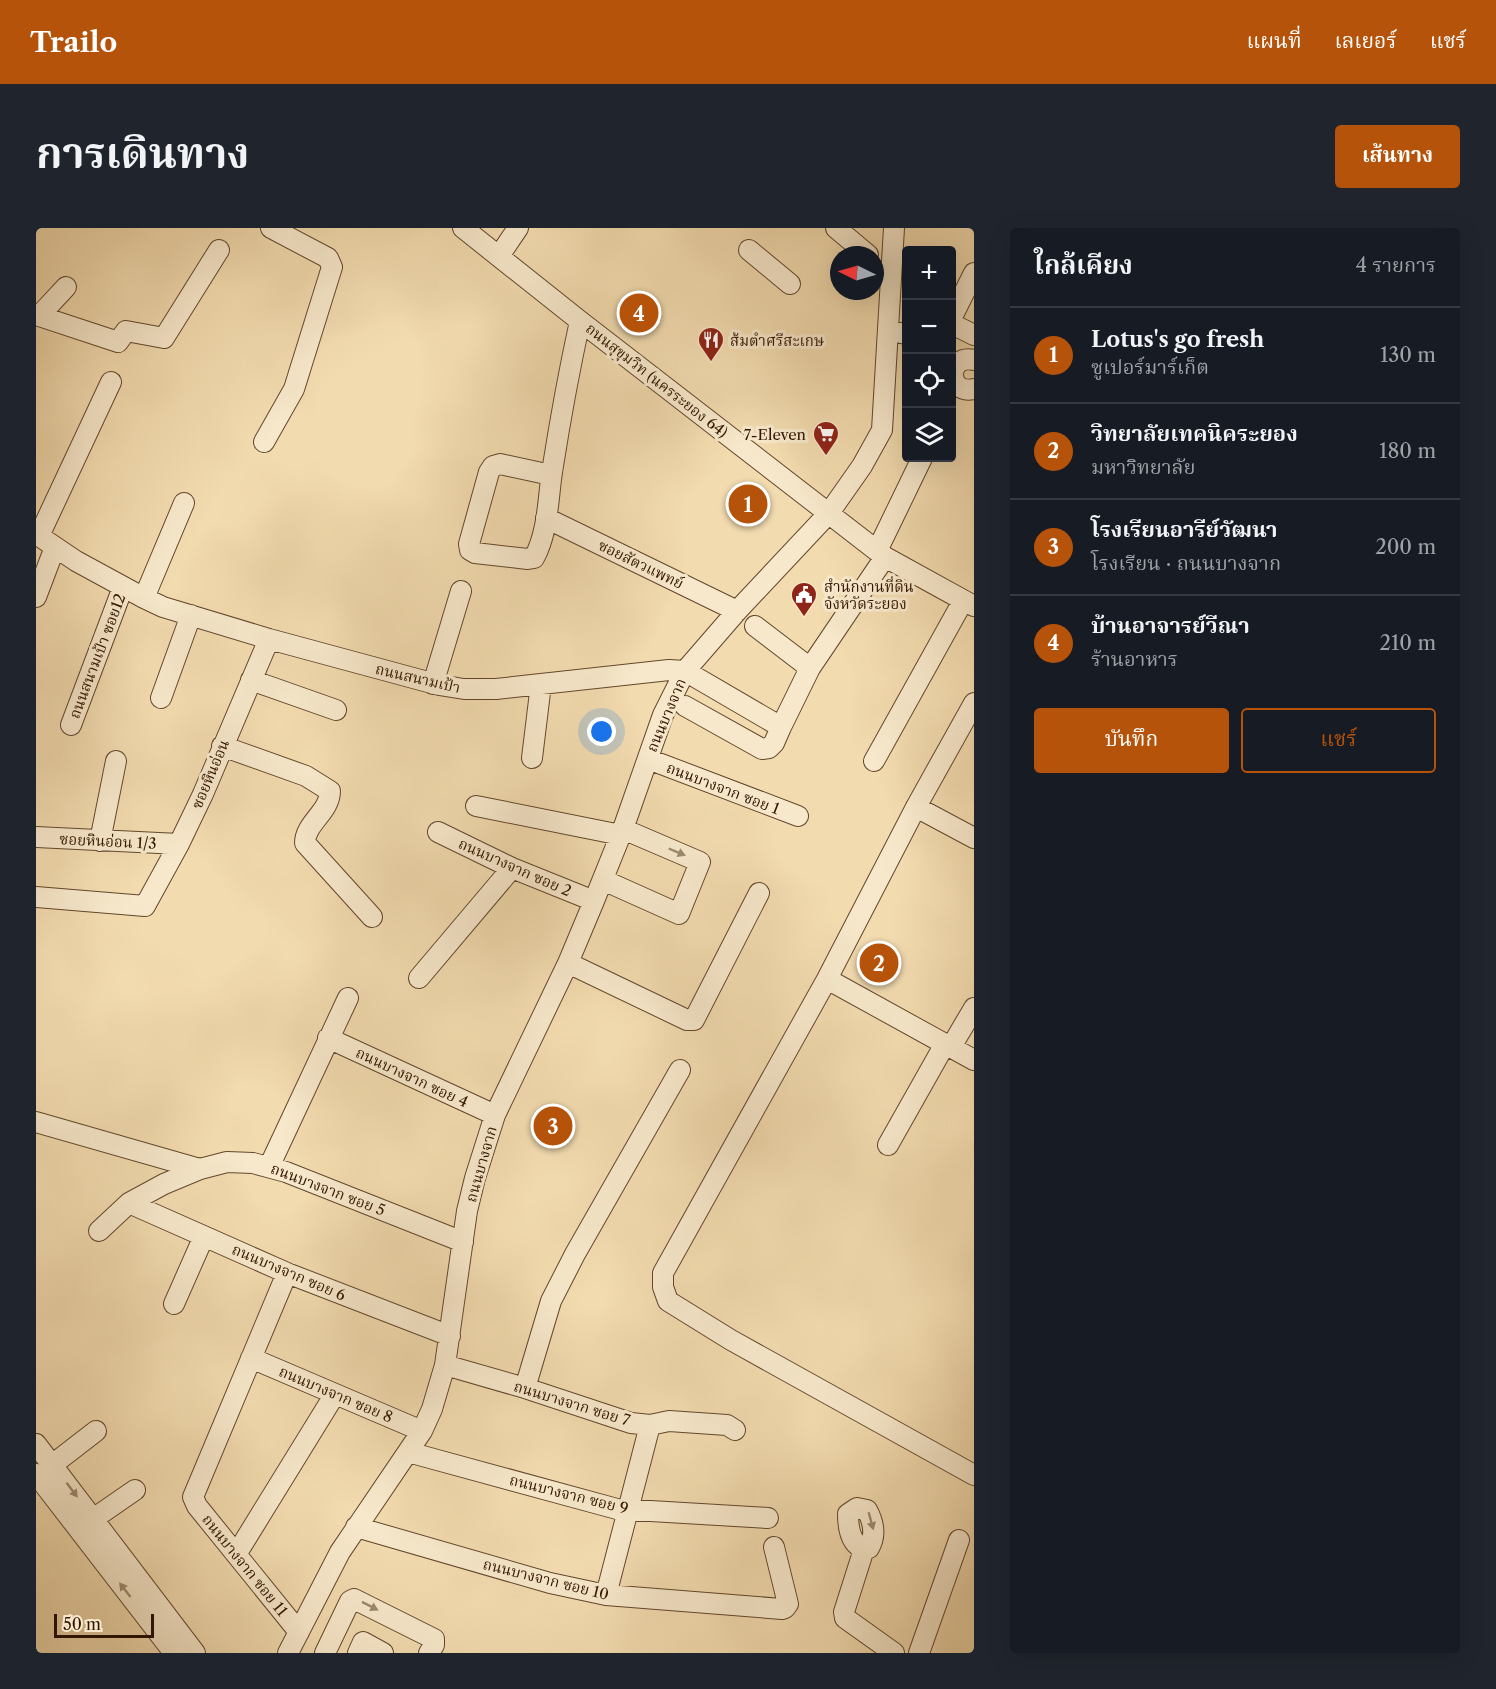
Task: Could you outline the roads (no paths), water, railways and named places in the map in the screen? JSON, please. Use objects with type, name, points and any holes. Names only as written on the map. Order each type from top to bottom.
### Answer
[{"type":"street","points":[[264,442],[294,389],[332,267],[328,258],[271,228]]},
{"type":"street","name":"ถนนสุขุมวิท (นครระยอง 64)","points":[[463,228],[881,554],[969,604]]},
{"type":"street","points":[[499,256],[518,228]]},
{"type":"street","points":[[836,228],[857,246]]},
{"type":"street","points":[[781,727],[685,671],[737,611],[829,513],[862,466],[882,430],[897,332],[891,273],[894,228]]},
{"type":"street","points":[[66,287],[38,315],[118,342],[126,332],[164,338],[219,250]]},
{"type":"street","points":[[749,250],[790,284]]},
{"type":"street","points":[[884,267],[891,273]]},
{"type":"street","points":[[956,307],[974,273]]},
{"type":"street","points":[[551,475],[500,464],[493,466],[489,472],[469,543],[470,550],[475,553],[534,558],[546,518],[562,410],[580,321]]},
{"type":"street","points":[[956,326],[974,335]]},
{"type":"street","points":[[961,361],[953,375],[961,390]]},
{"type":"street","points":[[36,597],[43,539],[111,382]]},
{"type":"street","points":[[685,706],[762,748],[769,748],[774,743],[810,668],[881,554],[920,462]]},
{"type":"street","points":[[144,598],[184,502]]},
{"type":"street","name":"ซอยสัตวแพทย์","points":[[546,518],[737,611]]},
{"type":"street","name":"ถนนสนามเป้า","points":[[43,539],[76,561],[144,598],[269,639],[433,684],[465,689],[496,689],[669,670],[685,671]]},
{"type":"street","name":"ถนนสนามเป้า ซอย12","points":[[71,725],[123,587]]},
{"type":"street","points":[[433,684],[460,591]]},
{"type":"street","points":[[874,760],[969,604]]},
{"type":"street","points":[[161,698],[191,615]]},
{"type":"street","points":[[755,626],[810,668]]},
{"type":"street","name":"ซอยหินอ่อน","points":[[36,897],[146,906],[203,794],[269,639]]},
{"type":"street","name":"ถนนบางจาก","points":[[288,1653],[328,1572],[422,1431],[432,1409],[445,1365],[467,1211],[495,1115],[568,963],[622,832],[663,715],[685,671]]},
{"type":"street","points":[[251,680],[336,710]]},
{"type":"street","points":[[531,758],[541,684]]},
{"type":"street","points":[[974,703],[916,807],[827,979],[663,1273],[663,1287],[668,1301],[731,1340],[974,1475]]},
{"type":"street","points":[[222,747],[306,776],[330,791],[330,800],[305,836],[305,843],[372,917]]},
{"type":"street","name":"ถนนบางจาก ซอย 1","points":[[648,759],[798,816]]},
{"type":"street","points":[[100,841],[116,761]]},
{"type":"street","points":[[476,806],[622,832],[700,862],[679,914],[603,880]]},
{"type":"street","points":[[916,807],[974,838]]},
{"type":"street","name":"ถนนบางจาก ซอย 2","points":[[438,832],[512,868],[594,901]]},
{"type":"street","name":"ซอยหินอ่อน 1/3","points":[[36,837],[179,844]]},
{"type":"street","points":[[419,978],[512,868]]},
{"type":"street","points":[[568,963],[687,1020],[694,1020],[759,893]]},
{"type":"street","points":[[827,979],[974,1060]]},
{"type":"street","points":[[268,1167],[348,998]]},
{"type":"street","points":[[888,1145],[948,1045],[974,1008]]},
{"type":"street","name":"ถนนบางจาก ซอย 4","points":[[328,1038],[495,1115]]},
{"type":"street","points":[[525,1388],[551,1300],[680,1070]]},
{"type":"street","points":[[36,1122],[200,1169]]},
{"type":"street","name":"ถนนบางจาก ซอย 5","points":[[99,1231],[129,1203],[164,1184],[200,1169],[227,1162],[253,1163],[268,1167],[463,1242]]},
{"type":"street","name":"ถนนบางจาก ซอย 6","points":[[129,1203],[287,1273],[450,1336]]},
{"type":"street","points":[[174,1304],[204,1236]]},
{"type":"street","points":[[251,1358],[287,1273]]},
{"type":"street","name":"ถนนบางจาก ซอย 8","points":[[251,1358],[422,1431]]},
{"type":"street","name":"ถนนบางจาก ซอย 11","points":[[251,1358],[192,1497],[299,1632]]},
{"type":"street","name":"ถนนบางจาก ซอย 7","points":[[445,1365],[525,1388],[631,1423],[650,1425],[669,1420],[727,1425],[735,1430]]},
{"type":"street","points":[[237,1553],[335,1394]]},
{"type":"street","points":[[606,1595],[650,1425]]},
{"type":"street","points":[[44,1469],[96,1431]]},
{"type":"street","points":[[36,1444],[44,1469],[174,1653]]},
{"type":"street","name":"ถนนบางจาก ซอย 9","points":[[408,1452],[627,1510],[768,1518]]},
{"type":"street","points":[[44,1469],[93,1519],[195,1653]]},
{"type":"street","points":[[93,1519],[135,1491]]},
{"type":"street","name":"ถนนบางจาก ซอย 10","points":[[356,1527],[550,1583],[606,1595],[785,1608],[788,1604],[774,1547]]},
{"type":"street","points":[[919,1653],[959,1540]]},
{"type":"street","points":[[864,1549],[844,1612],[845,1618],[894,1653]]},
{"type":"street","points":[[325,1653],[350,1601],[354,1599],[434,1639],[434,1645],[429,1653]]},
{"type":"street","points":[[358,1653],[363,1642],[383,1653]]},
{"type":"place","name":"บ้านอาจารย์วีณา","points":[[639,313]]},
{"type":"place","name":"ส้มตำศรีสะเกษ","points":[[711,363]]},
{"type":"place","name":"7-Eleven","points":[[826,457]]},
{"type":"place","name":"Lotus's go fresh","points":[[748,504]]},
{"type":"place","name":"สำนักงานที่ดิน จังหวัดระยอง","points":[[804,618]]},
{"type":"place","name":"วิทยาลัยเทคนิคระยอง","points":[[879,963]]},
{"type":"place","name":"โรงเรียนอารีย์วัฒนา","points":[[553,1126]]}]
